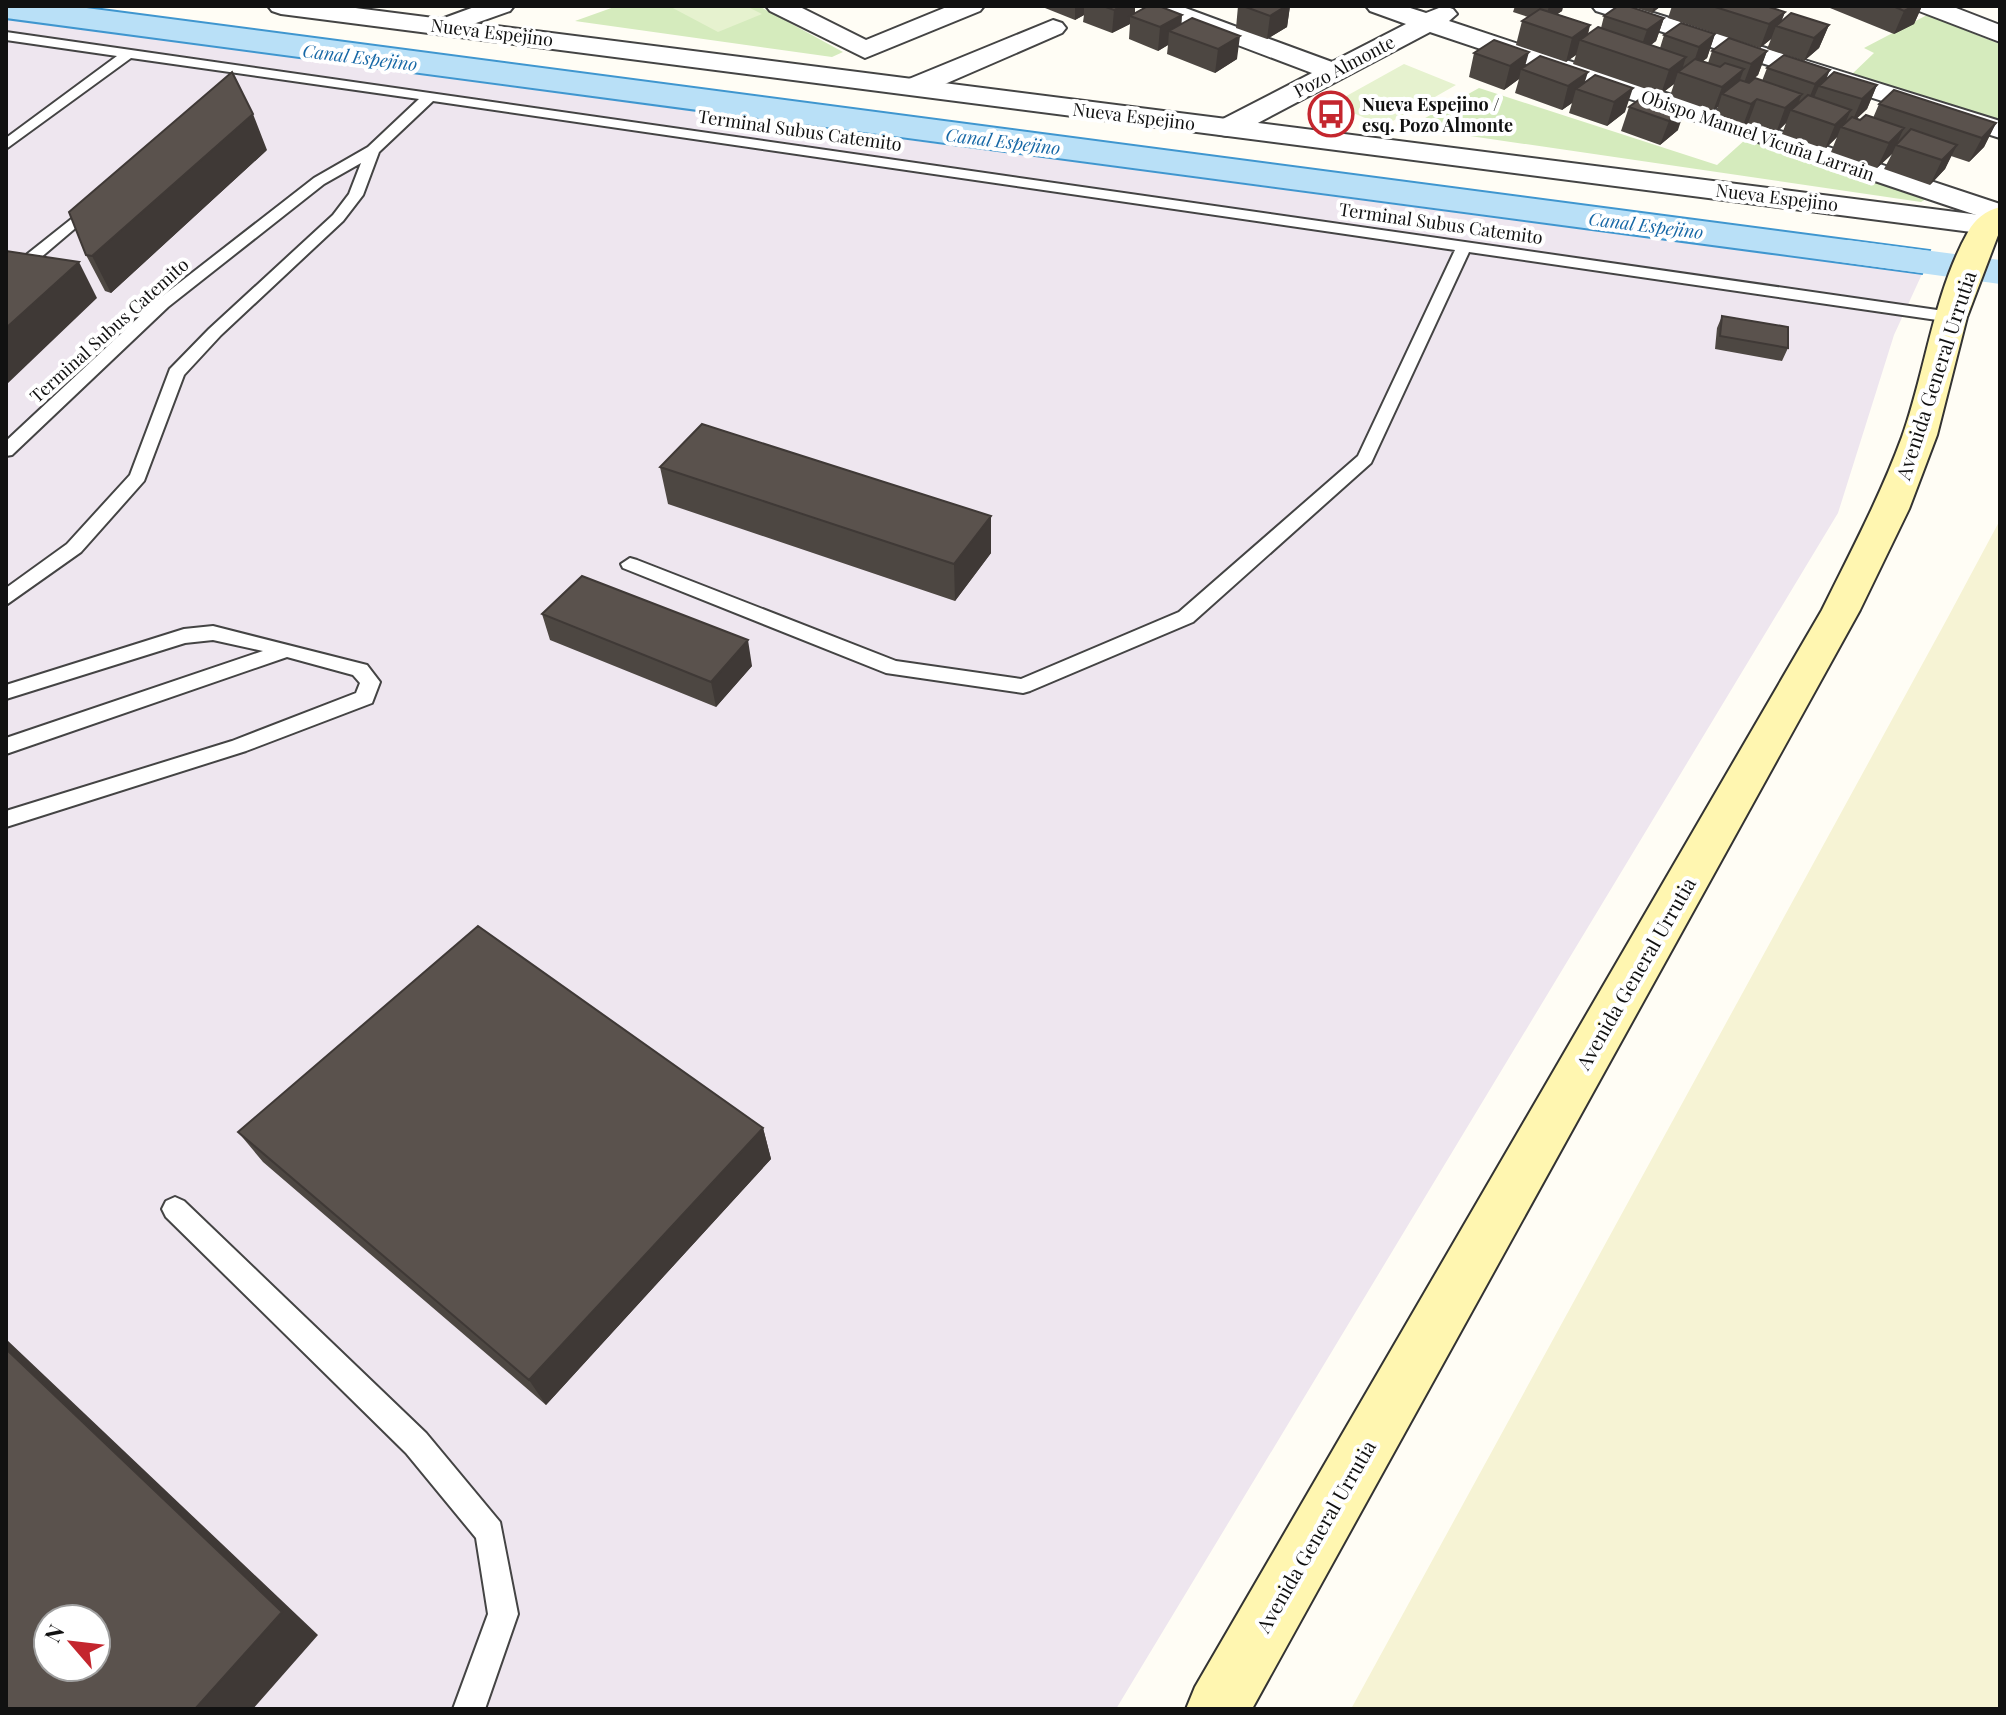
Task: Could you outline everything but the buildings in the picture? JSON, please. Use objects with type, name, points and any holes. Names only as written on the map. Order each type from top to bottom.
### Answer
[{"type":"main road","name":"Avenida General Urrutia","points":[[1217,1709],[1841,610],[1891,509],[1920,435],[1954,307],[1991,226]]},
{"type":"street","name":"Nueva Espejino","points":[[281,6],[1991,226]]},
{"type":"street","points":[[445,26],[501,6]]},
{"type":"street","points":[[779,6],[865,50],[971,6]]},
{"type":"street","points":[[1157,6],[1334,72]]},
{"type":"street","name":"Obispo Manuel Vicuña Larrain","points":[[1379,6],[1991,226]]},
{"type":"street","name":"Pozo Almonte","points":[[1227,128],[1461,6]]},
{"type":"street","points":[[1605,6],[2000,130]]},
{"type":"street","points":[[1928,6],[1966,11],[2000,34]]},
{"type":"street","points":[[914,87],[1053,28]]},
{"type":"lane","points":[[8,38],[129,53],[247,76],[430,96]]},
{"type":"lane","points":[[6,145],[129,53]]},
{"type":"lane","name":"Terminal Subus Catemito","points":[[6,451],[162,304],[319,181],[373,150],[430,96],[1464,247],[1954,307]]},
{"type":"lane","points":[[6,598],[74,548],[138,477],[176,373],[215,332],[338,218],[356,195],[373,150]]},
{"type":"lane","points":[[6,279],[100,199]]},
{"type":"lane","points":[[630,564],[893,668],[1023,686],[1186,617],[1365,459],[1464,247]]},
{"type":"lane","points":[[6,692],[184,636],[213,633],[360,670],[370,682],[365,698],[239,746],[6,819]]},
{"type":"lane","points":[[6,746],[284,651]]},
{"type":"lane","points":[[175,1209],[416,1443],[490,1532],[503,1614],[469,1709]]},
{"type":"shaded area","points":[[6,19],[1922,274],[1894,335],[1838,513],[1116,1709],[6,1709]]},
{"type":"shaded area","points":[[2000,520],[2000,1709],[1351,1709],[1947,619]]},
{"type":"green space","points":[[617,6],[759,6],[843,52],[832,57],[575,21]]},
{"type":"green space","points":[[669,6],[746,6],[762,14],[718,32]]},
{"type":"green space","points":[[1927,15],[2000,44],[2000,125],[1849,77],[1874,53],[1864,48]]},
{"type":"green space","points":[[1404,64],[1456,85],[1384,126],[1332,104]]},
{"type":"green space","points":[[1479,88],[1717,165],[1746,139],[1931,196],[1921,202],[1409,127]]},
{"type":"water","points":[[6,6],[79,6],[1930,250],[1922,274],[6,19]]},
{"type":"waterway","name":"Canal Espejino","points":[[1848,252],[2000,272]]},
{"type":"place","name":"Nueva Espejino / esq. Pozo Almonte","points":[[1331,114]]}]
